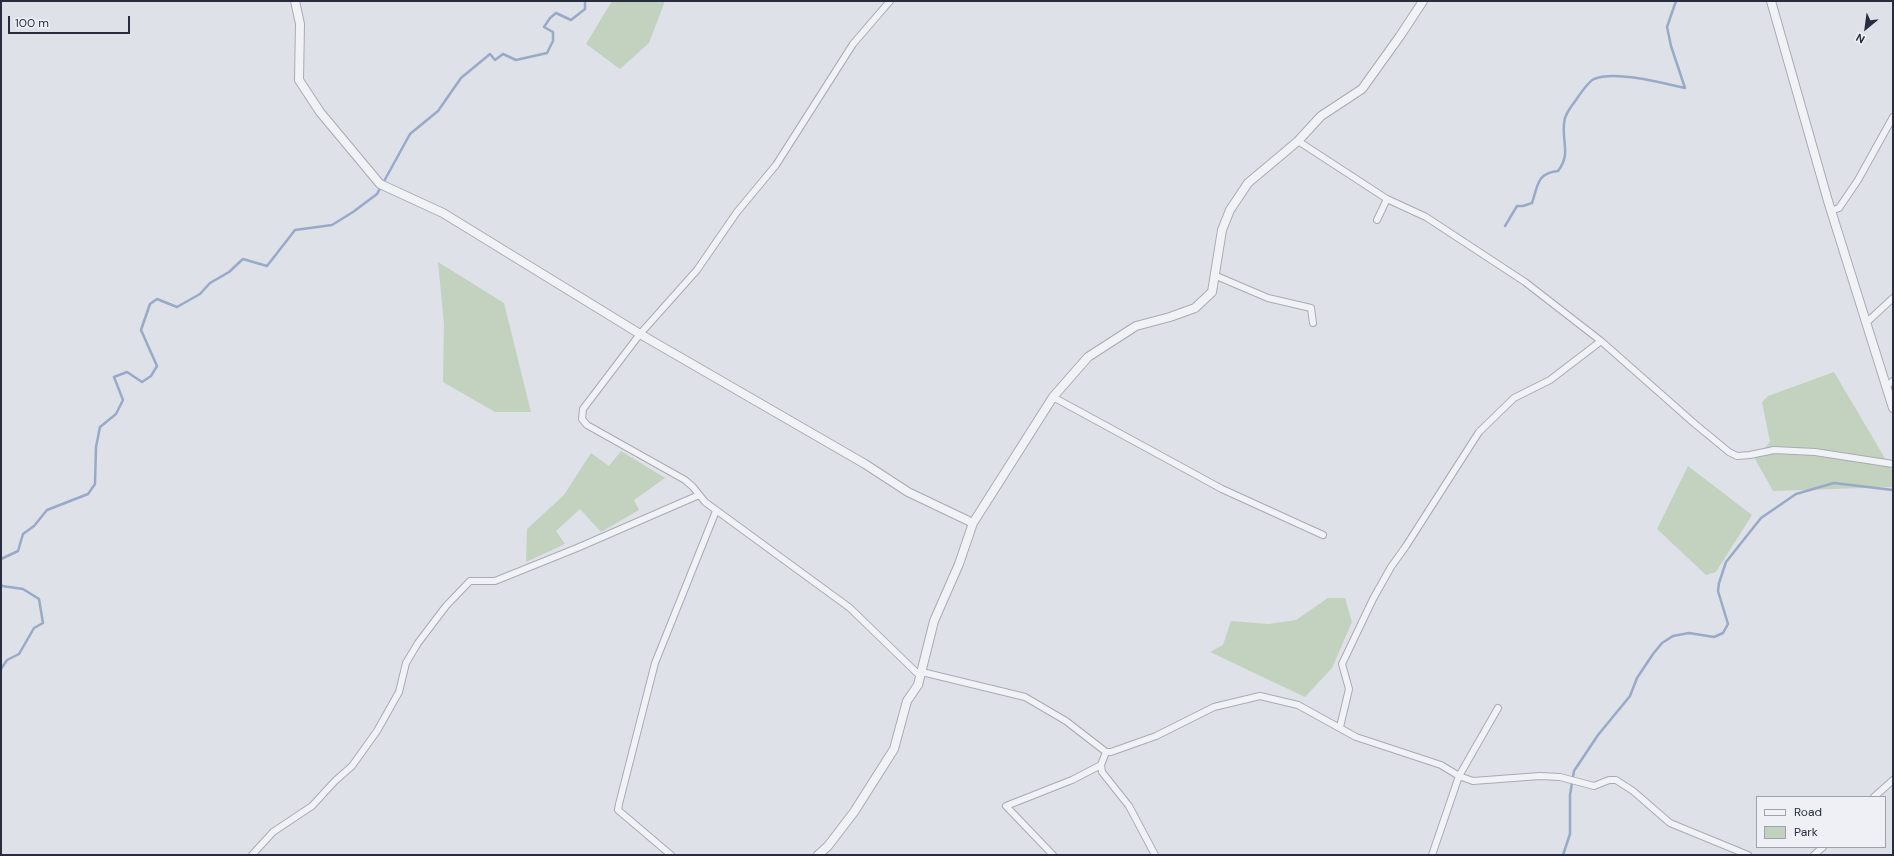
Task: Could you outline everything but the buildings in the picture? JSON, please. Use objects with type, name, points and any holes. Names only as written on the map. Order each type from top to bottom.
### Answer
[{"type":"street","points":[[295,1],[300,24],[300,80],[320,112],[380,184],[444,213],[640,334],[864,464],[908,492],[972,523]]},
{"type":"street","points":[[890,1],[853,44],[776,165],[737,212],[697,270],[640,334],[583,409],[582,419],[587,425],[671,471],[693,487],[705,502],[716,511],[850,608],[916,673],[922,672],[1025,697],[1066,721],[1106,752],[1111,752],[1156,736],[1214,707],[1260,696],[1298,705],[1356,737],[1441,764],[1459,776],[1474,781],[1540,776],[1560,777],[1594,786],[1609,780],[1616,780],[1633,791],[1670,824],[1748,855]]},
{"type":"street","points":[[818,855],[828,846],[854,812],[894,749],[907,702],[918,685],[934,621],[959,564],[972,523],[1053,396],[1088,357],[1136,326],[1170,318],[1195,308],[1212,292],[1214,275],[1220,250],[1222,230],[1230,210],[1248,183],[1298,141],[1321,116],[1362,89],[1423,1]]},
{"type":"street","points":[[1771,1],[1831,211],[1866,323],[1890,384],[1893,408]]},
{"type":"street","points":[[1831,211],[1840,208],[1858,180],[1893,117]]},
{"type":"street","points":[[1298,141],[1387,199],[1426,217],[1525,282],[1600,342],[1695,424],[1737,456],[1750,456],[1774,450],[1815,452],[1893,464]]},
{"type":"street","points":[[1377,220],[1387,199]]},
{"type":"street","points":[[1214,275],[1268,298],[1311,308],[1313,323]]},
{"type":"street","points":[[1866,323],[1893,298]]},
{"type":"street","points":[[1340,727],[1349,689],[1342,664],[1373,598],[1391,567],[1479,432],[1514,398],[1550,380],[1600,342]]},
{"type":"street","points":[[1053,396],[1222,489],[1323,535]]},
{"type":"street","points":[[252,855],[273,832],[312,806],[335,781],[352,766],[377,730],[399,692],[406,663],[418,643],[446,606],[470,581],[495,581],[577,548],[699,495]]},
{"type":"street","points":[[671,855],[618,810],[618,804],[655,663],[716,511]]},
{"type":"street","points":[[1432,855],[1459,776],[1498,708]]},
{"type":"street","points":[[1053,855],[1006,806],[1072,780],[1100,764],[1106,752]]},
{"type":"street","points":[[1100,764],[1102,772],[1129,806],[1155,855]]},
{"type":"street","points":[[1875,796],[1893,780]]},
{"type":"street","points":[[1814,855],[1822,848]]},
{"type":"green space","points":[[612,1],[665,1],[649,43],[620,69],[586,44]]},
{"type":"green space","points":[[438,262],[504,303],[531,412],[495,412],[443,382],[444,324]]},
{"type":"green space","points":[[1834,372],[1893,472],[1893,487],[1773,491],[1755,459],[1770,442],[1762,402],[1768,396]]},
{"type":"green space","points":[[621,451],[665,478],[634,500],[639,510],[601,532],[580,509],[556,531],[565,544],[526,562],[527,529],[564,495],[591,453],[609,466]]},
{"type":"green space","points":[[1688,466],[1752,515],[1716,572],[1706,575],[1657,529]]},
{"type":"green space","points":[[1328,598],[1345,598],[1352,622],[1332,668],[1305,697],[1210,652],[1223,645],[1231,621],[1268,624],[1296,620]]},
{"type":"waterway","points":[[1,559],[18,551],[23,534],[34,526],[47,510],[88,494],[95,484],[96,447],[100,427],[116,414],[123,400],[114,377],[127,372],[142,382],[151,376],[157,366],[141,330],[150,304],[157,299],[177,307],[200,294],[210,283],[229,272],[243,259],[267,266],[295,230],[332,225],[353,212],[377,194],[410,134],[438,111],[461,78],[490,54],[495,60],[503,54],[516,60],[547,53],[553,41],[553,32],[544,27],[550,18],[556,13],[571,20],[585,9],[585,1]]},
{"type":"waterway","points":[[1505,226],[1517,206],[1532,203],[1537,185],[1542,177],[1551,172],[1558,171],[1562,165],[1565,154],[1564,121],[1566,114],[1587,85],[1594,79],[1614,76],[1639,78],[1685,88],[1671,46],[1667,27],[1676,1]]},
{"type":"waterway","points":[[1563,855],[1570,834],[1570,795],[1574,771],[1598,735],[1630,696],[1637,678],[1662,643],[1673,636],[1689,633],[1714,637],[1723,633],[1728,624],[1718,591],[1719,583],[1726,562],[1761,518],[1796,494],[1834,483],[1893,490]]},
{"type":"waterway","points":[[1,584],[2,586],[23,589],[39,599],[43,623],[34,628],[19,654],[7,660],[1,669]]}]
